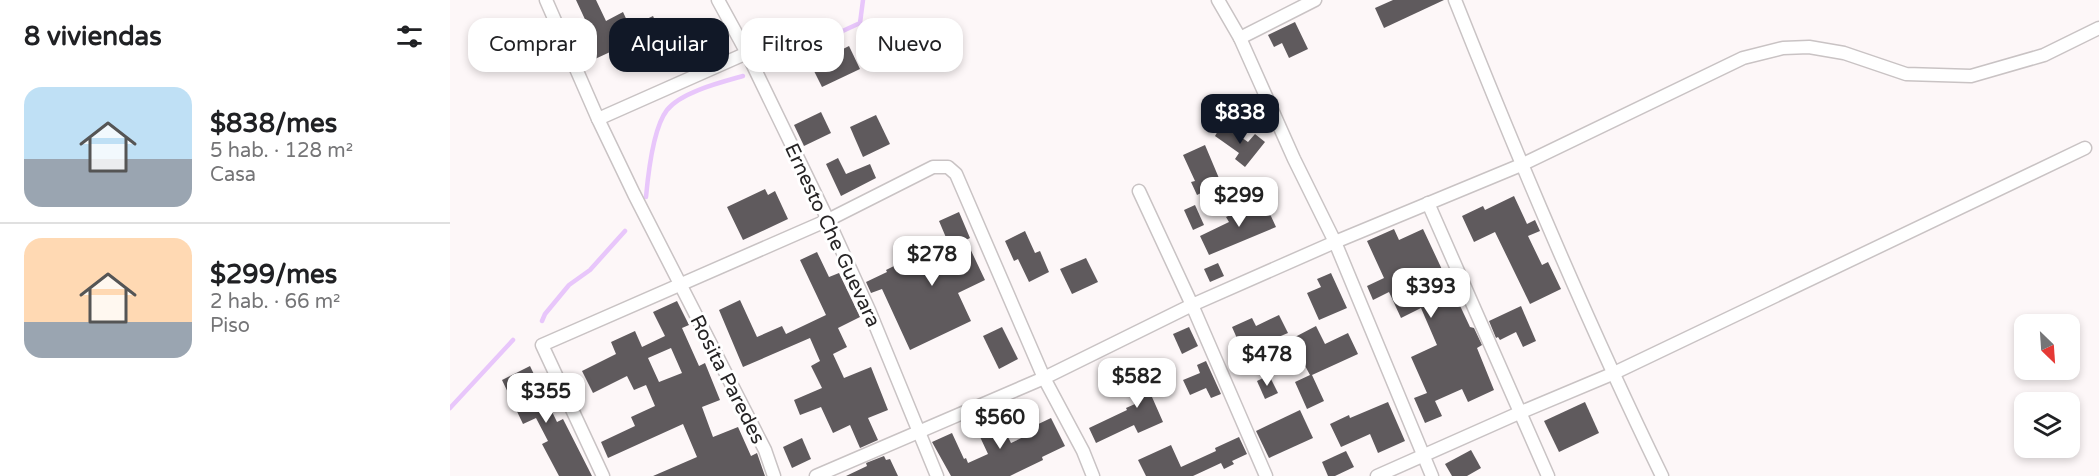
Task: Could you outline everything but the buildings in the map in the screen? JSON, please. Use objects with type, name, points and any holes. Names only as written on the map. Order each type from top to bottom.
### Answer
[{"type":"street","name":"Rosita Paredes","points":[[546,0],[598,119],[765,450],[774,476]]},
{"type":"street","name":"Ernesto Che Guevara","points":[[718,0],[741,42]]},
{"type":"street","points":[[1218,0],[1240,38],[1294,159],[1335,242],[1432,476]]},
{"type":"street","points":[[1240,38],[1315,0]]},
{"type":"street","points":[[1455,0],[1521,165],[1612,374],[1662,476]]},
{"type":"street","points":[[816,476],[1044,378],[1192,305],[1335,242],[1521,165],[1743,58],[1783,48],[1809,47],[1844,52],[1906,74],[1971,76],[2044,55],[2099,28]]},
{"type":"street","points":[[598,119],[741,56]]},
{"type":"street","name":"Ernesto Che Guevara","points":[[756,72],[869,310],[937,476]]},
{"type":"street","points":[[1377,476],[1612,374],[2085,148]]},
{"type":"street","points":[[603,476],[542,345],[828,220],[933,167],[948,167],[956,174],[1044,378],[1093,476]]},
{"type":"street","points":[[1139,191],[1192,305],[1266,476]]},
{"type":"street","points":[[1428,203],[1548,476]]},
{"type":"waterway","points":[[844,30],[860,23],[863,0]]},
{"type":"waterway","points":[[646,197],[655,140],[667,110],[692,93],[743,76]]},
{"type":"waterway","points":[[542,321],[545,314],[569,285],[590,270],[625,231]]},
{"type":"waterway","points":[[450,408],[513,340]]}]
